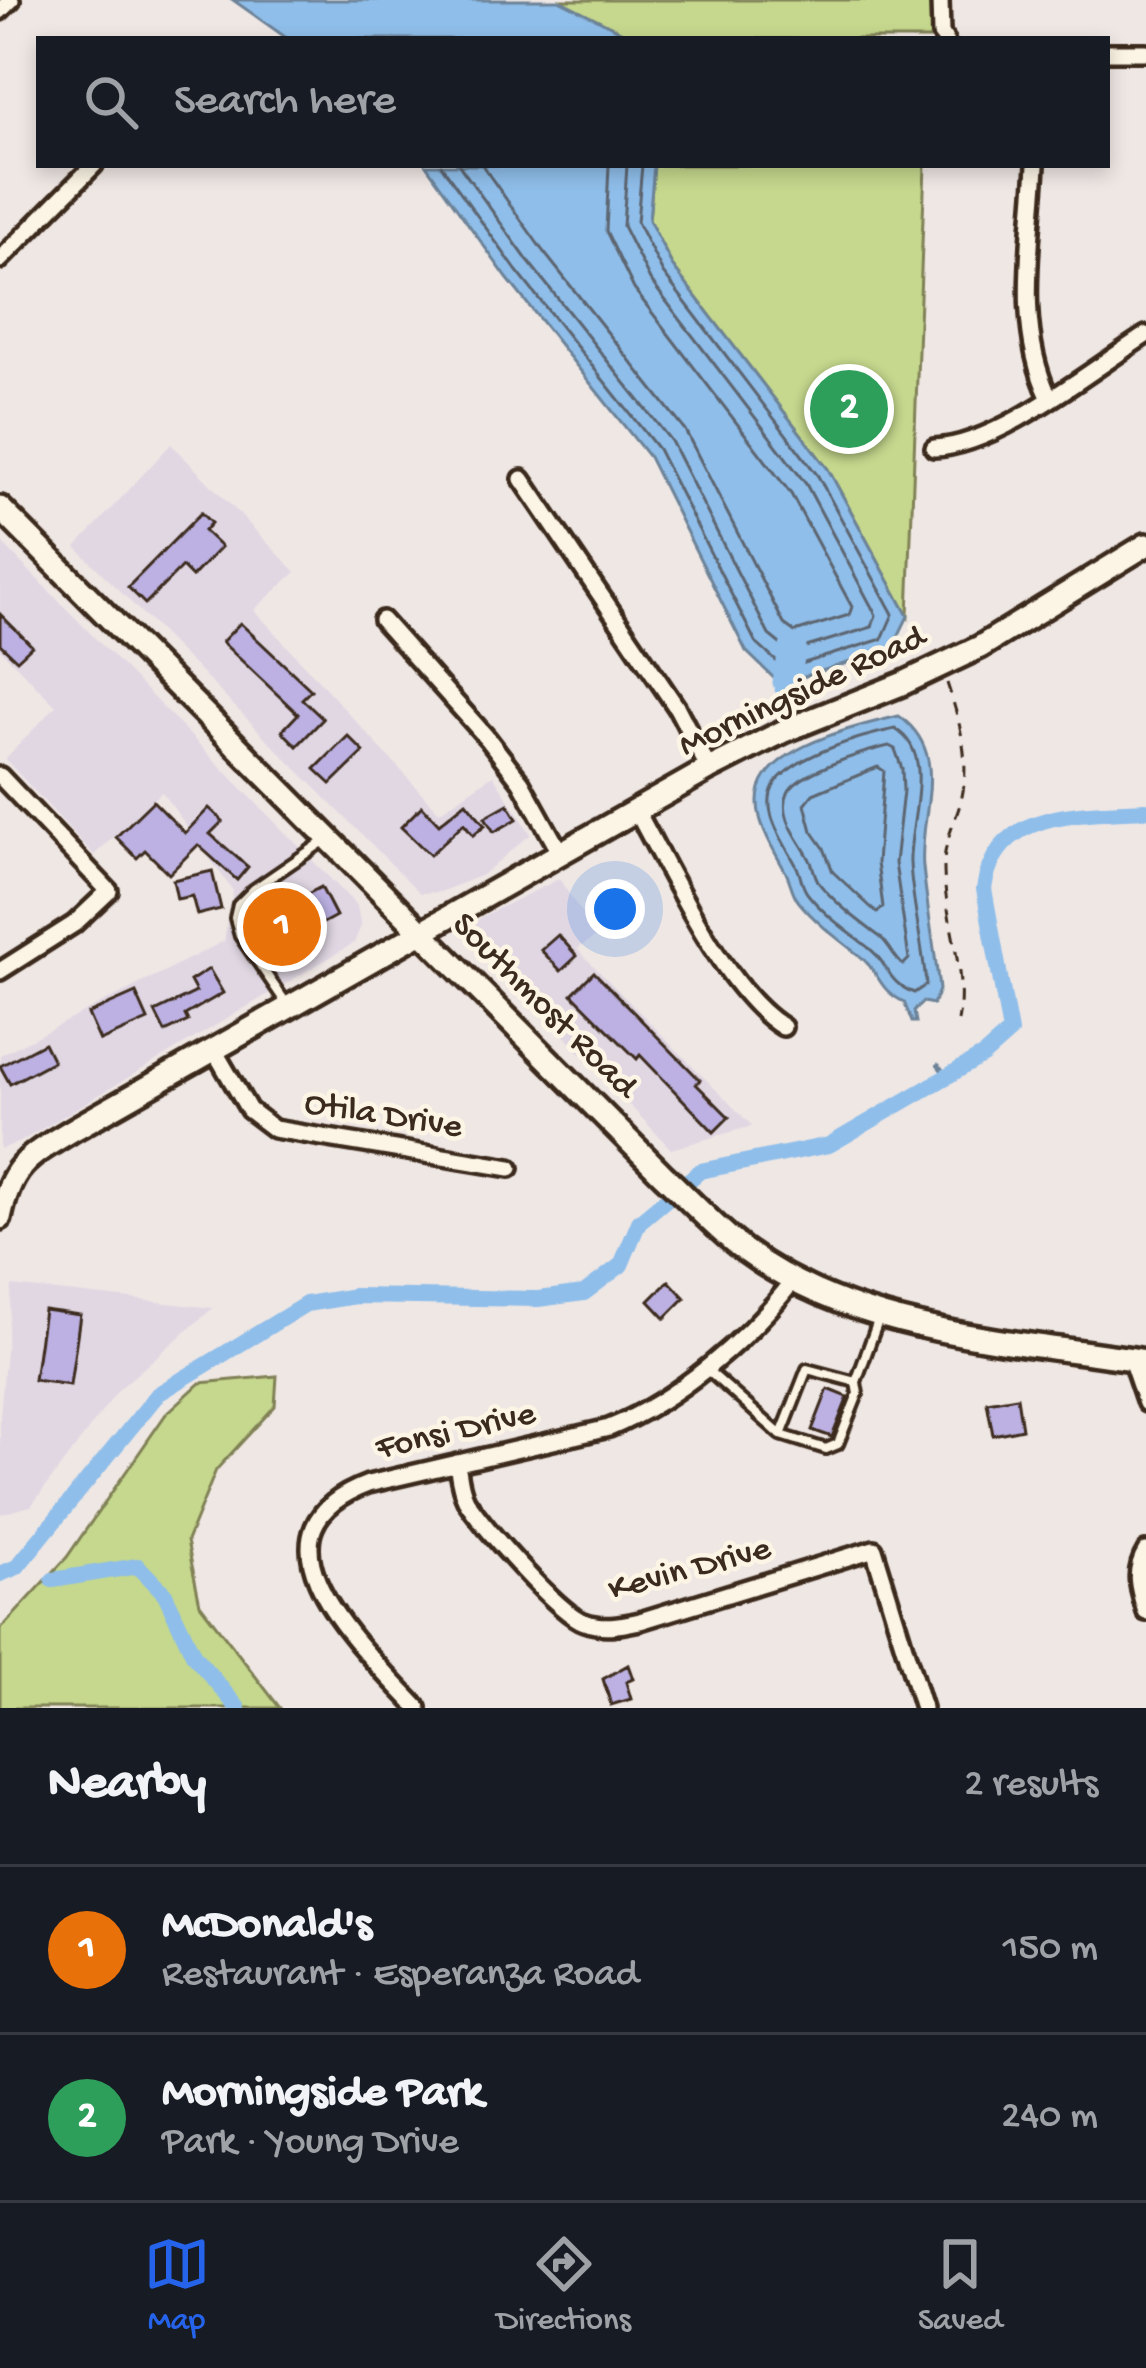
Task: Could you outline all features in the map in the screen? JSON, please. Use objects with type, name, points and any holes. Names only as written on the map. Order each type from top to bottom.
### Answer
[{"type":"main road","name":"Southmost Road","points":[[0,508],[742,1249],[793,1281],[880,1316],[1138,1360]]},
{"type":"main road","name":"Morningside Road","points":[[4,1186],[23,1160],[636,810],[784,731],[941,666],[1026,621],[1146,545]]},
{"type":"main road","points":[[0,1219],[4,1186]]},
{"type":"street","points":[[0,11],[11,0]]},
{"type":"street","points":[[940,0],[943,36]]},
{"type":"street","points":[[1110,52],[1146,52]]},
{"type":"street","points":[[0,260],[91,168]]},
{"type":"street","points":[[1036,168],[1029,326],[1034,362],[1049,397]]},
{"type":"street","points":[[934,448],[965,445],[1146,334]]},
{"type":"street","points":[[522,479],[676,708],[710,769]]},
{"type":"street","points":[[382,620],[521,782],[561,854]]},
{"type":"street","points":[[0,776],[110,891],[74,924],[0,970]]},
{"type":"street","points":[[636,810],[740,987],[764,1015],[783,1027]]},
{"type":"street","name":"Otila Drive","points":[[214,1050],[249,1110],[274,1129],[510,1168]]},
{"type":"street","name":"Fonsi Drive","points":[[418,1708],[324,1596],[309,1555],[319,1517],[348,1492],[609,1428],[656,1404],[704,1367],[767,1316],[793,1281]]},
{"type":"street","points":[[1138,1360],[1146,1403]]},
{"type":"street","name":"Kevin Drive","points":[[457,1463],[467,1502],[562,1608],[589,1625],[640,1621],[874,1549],[923,1708]]},
{"type":"street","points":[[1146,1551],[1138,1563],[1137,1582],[1146,1612]]},
{"type":"lane","points":[[288,1007],[240,937],[235,918],[238,905],[328,838]]},
{"type":"lane","points":[[704,1367],[781,1435],[826,1449],[838,1444],[880,1316]]},
{"type":"lane","points":[[781,1435],[807,1369],[856,1382]]},
{"type":"path","points":[[941,666],[966,760],[961,802],[944,859],[962,981],[958,1022]]},
{"type":"shaded area","points":[[171,444],[296,572],[254,610],[439,812],[493,775],[531,834],[482,875],[440,892],[420,893],[76,547]]},
{"type":"shaded area","points":[[0,541],[357,906],[361,926],[354,943],[20,1142],[0,1149],[0,1055],[224,941],[233,891],[162,792],[94,855],[5,759],[56,706],[0,649]]},
{"type":"shaded area","points":[[559,879],[597,936],[577,949],[752,1126],[671,1149],[471,937],[481,917]]},
{"type":"shaded area","points":[[12,1286],[213,1308],[119,1389],[31,1506],[0,1514],[0,1416]]},
{"type":"green space","points":[[559,0],[932,0],[930,36],[630,36]]},
{"type":"green space","points":[[654,168],[925,168],[908,616],[828,469],[673,267],[649,220]]},
{"type":"green space","points":[[277,1376],[275,1406],[216,1470],[187,1541],[200,1604],[280,1708],[0,1708],[0,1630],[67,1557],[166,1414],[200,1383]]},
{"type":"water","points":[[233,0],[559,0],[630,36],[284,36]]},
{"type":"water","points":[[428,168],[654,168],[649,220],[673,267],[828,469],[908,616],[892,649],[780,684],[746,651],[649,457],[507,278]]},
{"type":"water","points":[[899,716],[925,749],[929,767],[923,867],[939,990],[933,1004],[923,1002],[914,1011],[916,1022],[867,963],[799,902],[767,836],[758,800],[766,776],[791,754],[827,737]]},
{"type":"building","points":[[201,513],[211,523],[204,531],[221,547],[192,577],[182,567],[145,604],[128,587]]},
{"type":"building","points":[[0,614],[32,646],[17,660],[0,644]]},
{"type":"building","points":[[240,623],[311,690],[302,699],[323,719],[297,746],[282,731],[298,714],[222,642]]},
{"type":"building","points":[[348,736],[364,752],[331,784],[315,769]]},
{"type":"building","points":[[153,801],[185,833],[209,808],[223,821],[210,834],[248,867],[237,880],[198,845],[169,874],[145,850],[137,858],[116,837]]},
{"type":"building","points":[[466,802],[485,825],[473,835],[464,823],[430,855],[401,827],[422,806],[439,824]]},
{"type":"building","points":[[508,804],[517,819],[494,832],[485,817]]},
{"type":"building","points":[[212,871],[221,909],[197,915],[192,896],[177,899],[173,880]]},
{"type":"building","points":[[321,887],[336,916],[274,950],[258,920]]},
{"type":"building","points":[[558,935],[577,956],[561,971],[541,950]]},
{"type":"building","points":[[209,969],[223,993],[185,1015],[188,1021],[165,1032],[155,1012],[196,992],[190,981]]},
{"type":"building","points":[[594,972],[700,1080],[696,1084],[729,1117],[714,1132],[640,1055],[637,1059],[572,994]]},
{"type":"building","points":[[136,993],[148,1020],[100,1041],[88,1014]]},
{"type":"building","points":[[44,1043],[53,1061],[10,1084],[0,1066]]},
{"type":"building","points":[[669,1281],[685,1298],[665,1318],[649,1301]]},
{"type":"building","points":[[44,1310],[80,1315],[70,1385],[34,1380]]},
{"type":"building","points":[[828,1389],[848,1397],[832,1437],[812,1430]]},
{"type":"building","points":[[1017,1397],[1022,1429],[993,1435],[987,1402]]},
{"type":"building","points":[[628,1665],[633,1679],[626,1682],[631,1699],[611,1705],[603,1679]]},
{"type":"waterway","points":[[790,693],[786,682],[793,648]]},
{"type":"waterway","points":[[0,1574],[17,1567],[158,1394],[306,1304],[355,1296],[538,1299],[584,1293],[621,1265],[639,1222],[700,1171],[829,1145],[984,1055],[1010,1032],[984,889],[992,862],[1005,843],[1046,820],[1146,810]]},
{"type":"waterway","points":[[938,1065],[947,1076]]},
{"type":"waterway","points":[[53,1580],[138,1566],[165,1594],[194,1656],[238,1708]]},
{"type":"place","name":"Morningside Park","points":[[849,409]]},
{"type":"place","name":"McDonald's","points":[[282,927]]}]
